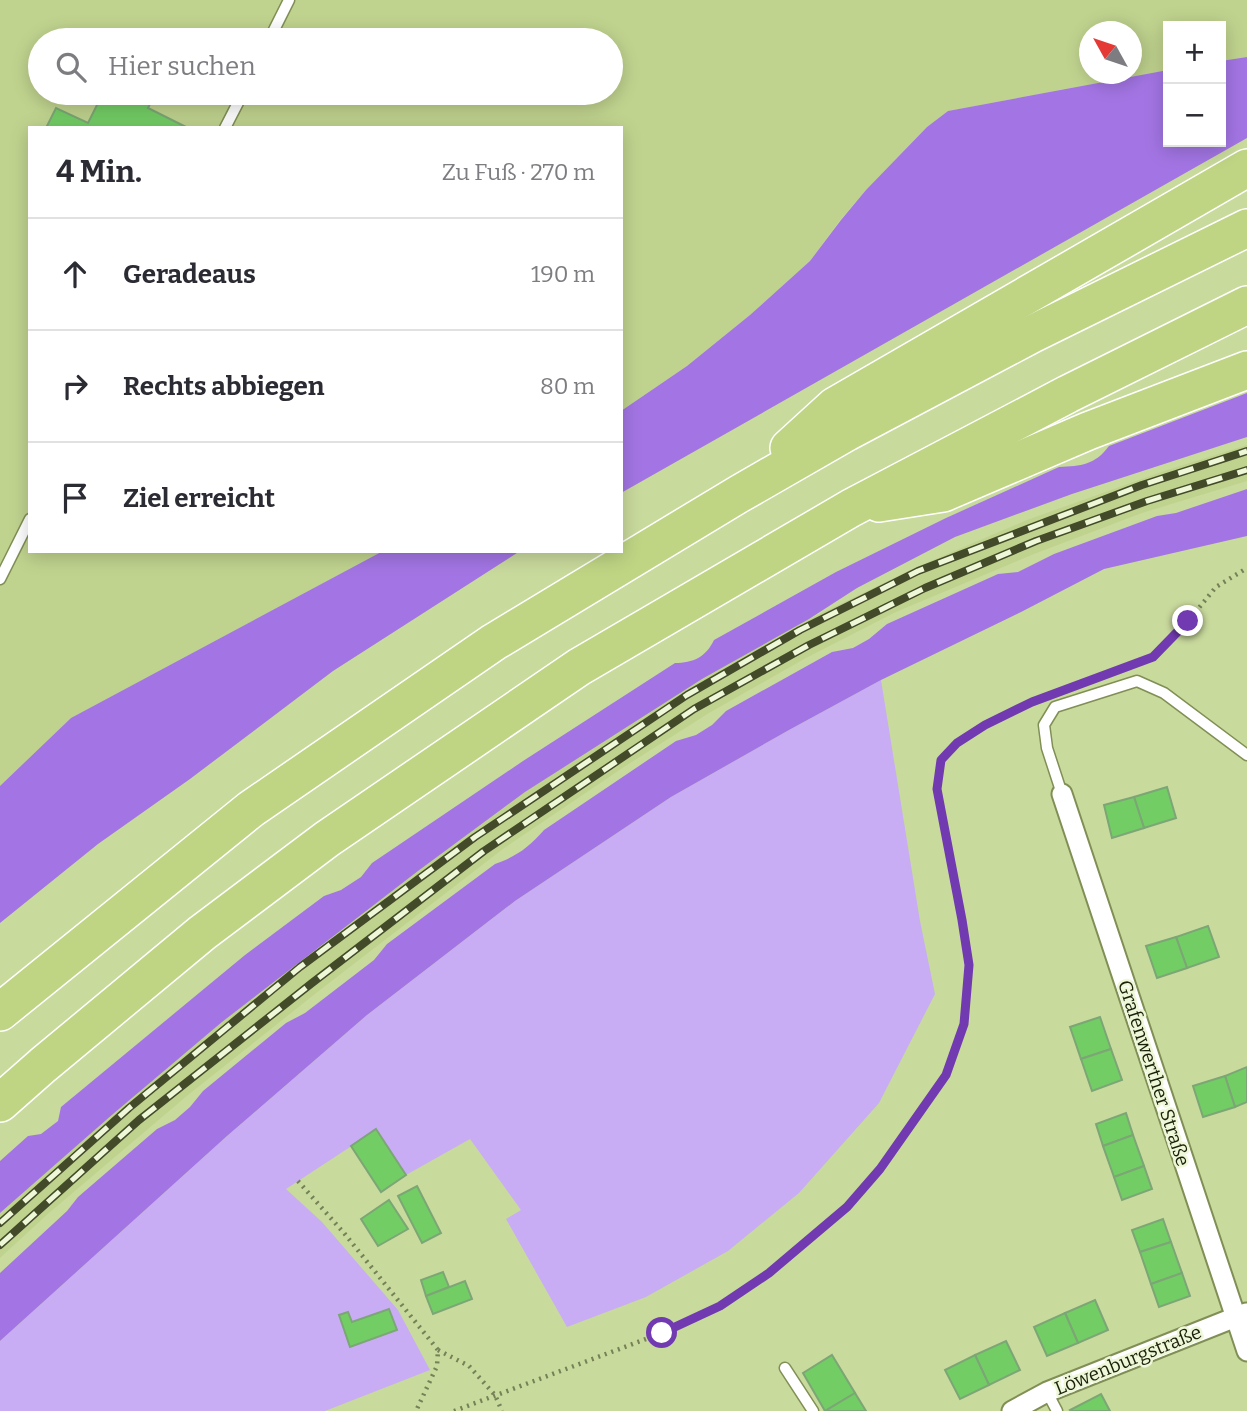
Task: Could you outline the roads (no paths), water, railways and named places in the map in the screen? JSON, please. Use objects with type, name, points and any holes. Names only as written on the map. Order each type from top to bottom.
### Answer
[{"type":"highway","points":[[739,494],[835,406],[1247,168]]},
{"type":"highway","points":[[0,1012],[251,809],[494,642],[847,432],[1032,334],[1247,228]]},
{"type":"highway","points":[[0,1103],[202,933],[327,839],[579,667],[851,508],[1068,394],[1247,305]]},
{"type":"highway","points":[[851,508],[943,493],[1088,431],[1247,370]]},
{"type":"street","name":"Grafenwerther Straße","points":[[1062,794],[1241,1315],[1247,1351]]},
{"type":"street","name":"Löwenburgstraße","points":[[1012,1411],[1047,1392],[1241,1315]]},
{"type":"lane","points":[[275,28],[289,0]]},
{"type":"lane","points":[[226,126],[237,105]]},
{"type":"lane","points":[[0,579],[28,523]]},
{"type":"lane","points":[[1062,794],[1047,748],[1044,725],[1055,707],[1137,681],[1164,693],[1247,755]]},
{"type":"lane","points":[[785,1368],[813,1411]]},
{"type":"lane","points":[[1047,1392],[1057,1411]]},
{"type":"railway","points":[[0,1223],[129,1108],[300,967],[475,837],[687,695],[800,630],[918,571],[1142,485],[1247,451]]},
{"type":"railway","points":[[0,1245],[139,1120],[312,983],[484,851],[694,709],[809,645],[925,588],[1036,541],[1147,501],[1247,470]]}]
